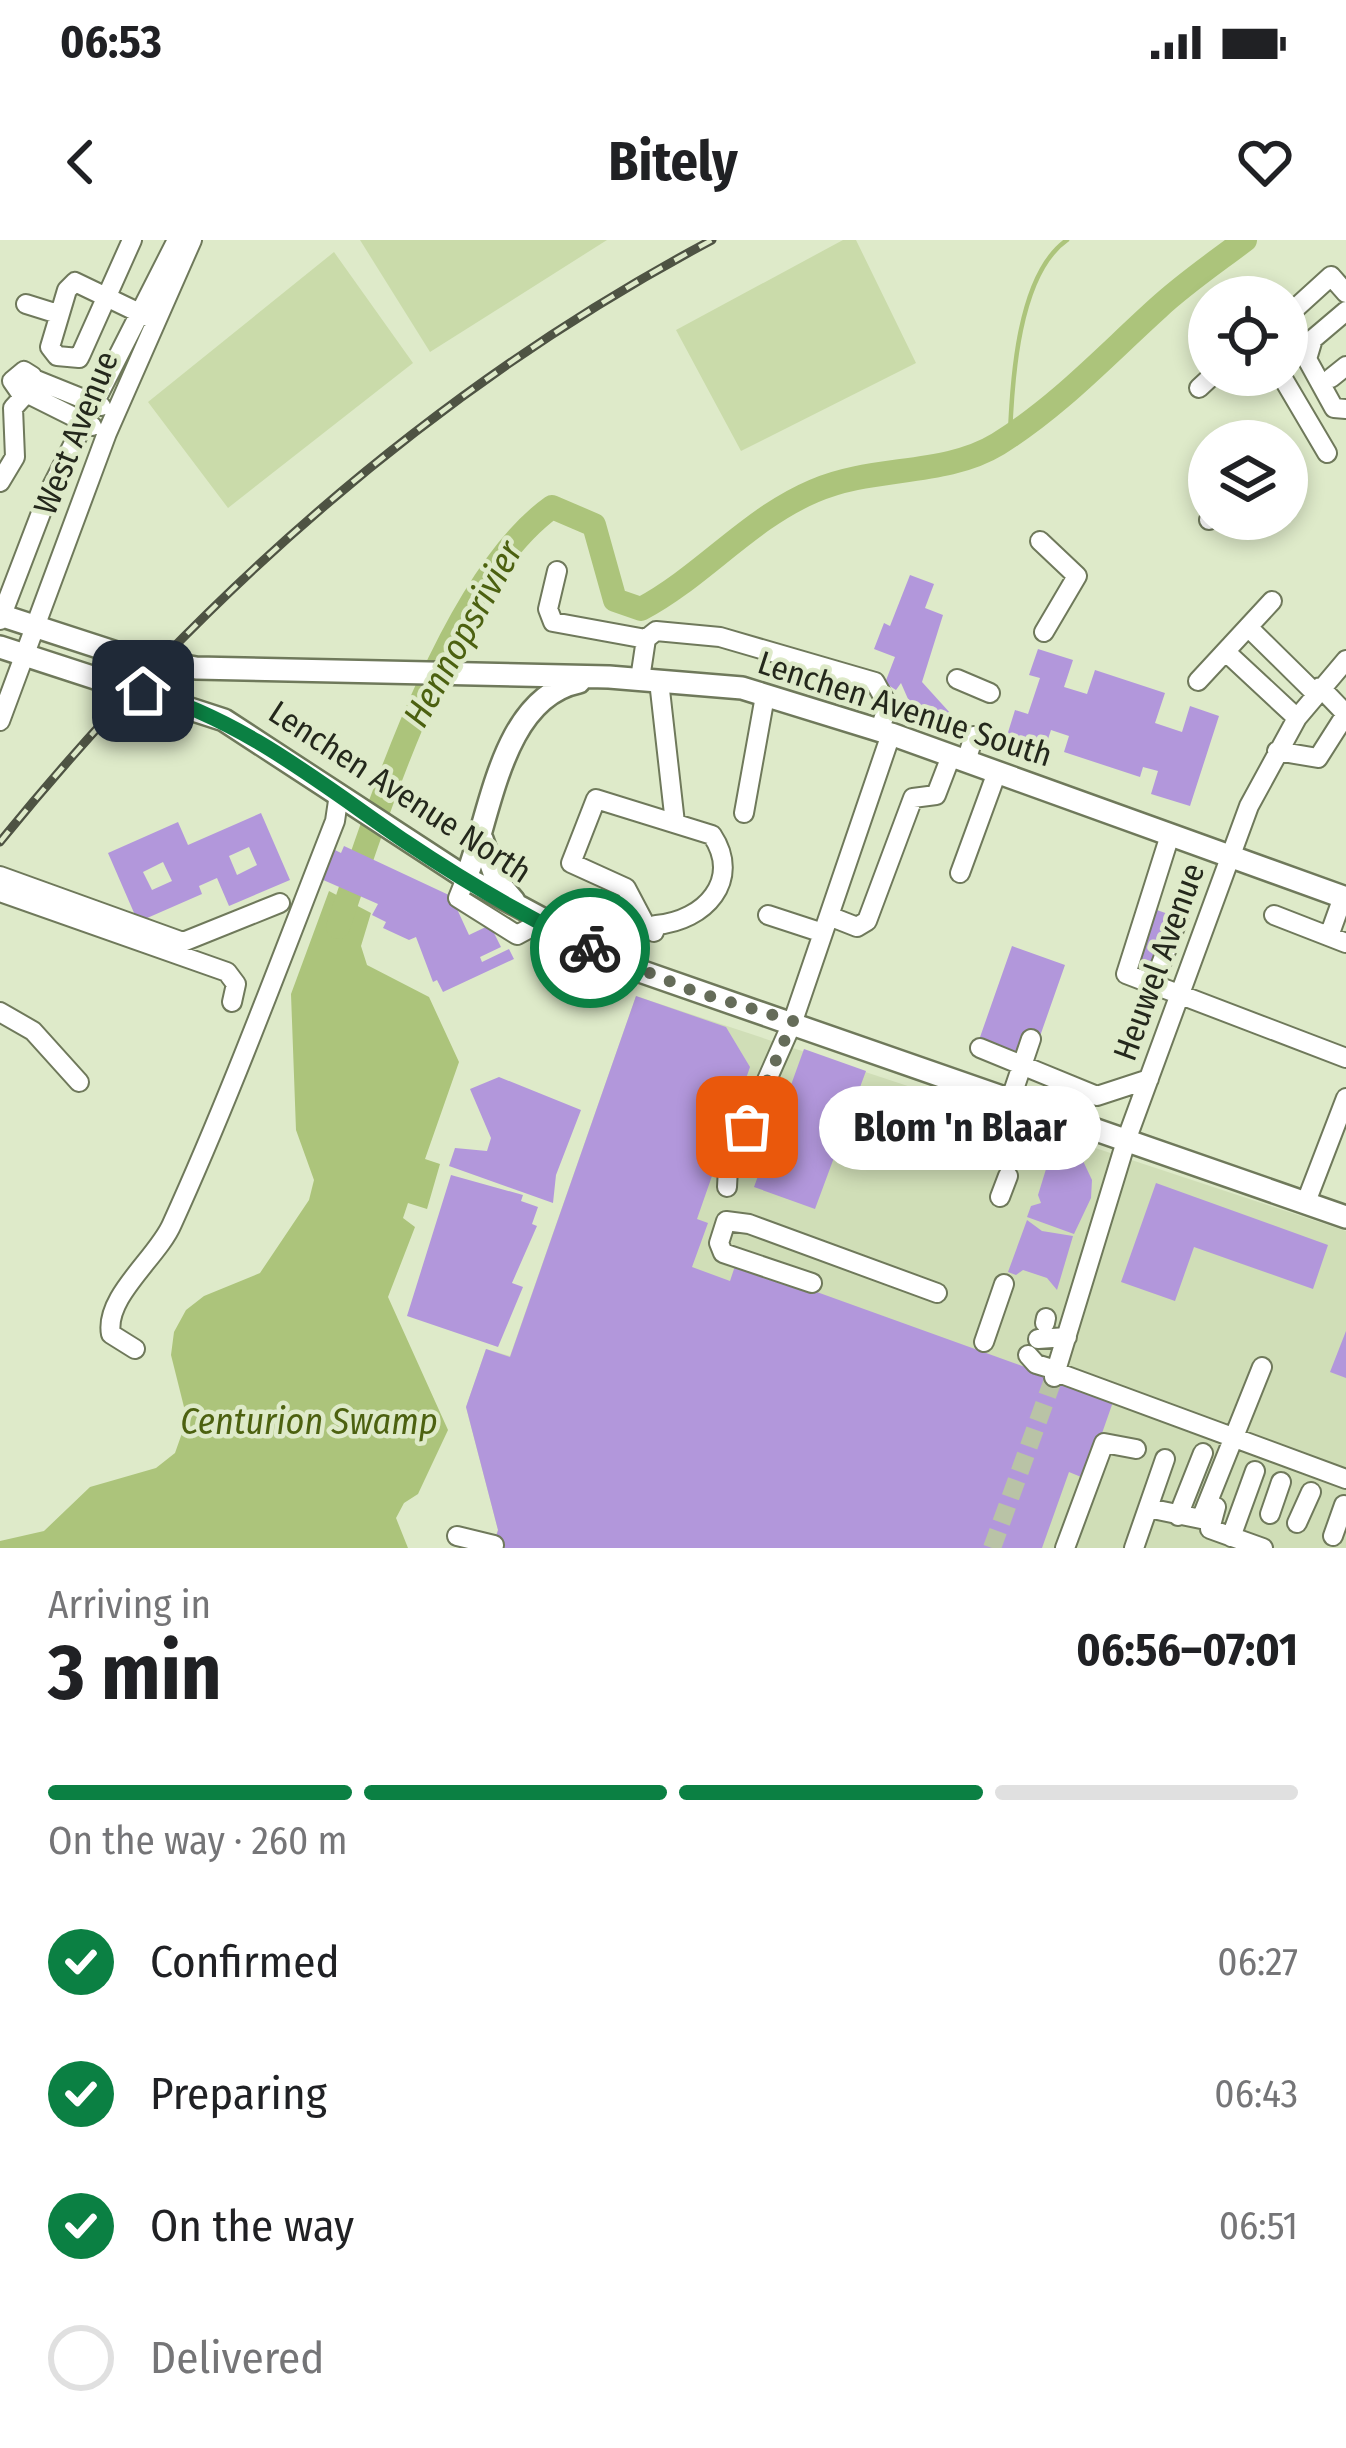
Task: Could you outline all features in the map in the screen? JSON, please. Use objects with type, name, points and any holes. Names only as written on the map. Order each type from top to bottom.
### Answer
[{"type":"main road","name":"Lenchen Avenue South","points":[[0,617],[123,655],[196,668],[609,676],[742,688],[885,732],[1229,856],[1345,903]]},
{"type":"main road","name":"Lenchen Avenue North","points":[[0,647],[224,720],[409,844],[466,878],[552,916],[637,970],[1127,1138],[1306,1202],[1345,1222]]},
{"type":"main road","points":[[466,878],[529,710],[557,687],[609,676]]},
{"type":"main road","points":[[482,839],[507,895],[552,916]]},
{"type":"street","points":[[132,240],[107,294],[75,361],[57,356],[50,346],[58,314],[75,282],[107,294],[146,316]]},
{"type":"street","name":"West Avenue","points":[[0,721],[177,240]]},
{"type":"street","name":"West Avenue","points":[[0,617],[30,535],[94,403],[192,240]]},
{"type":"street","points":[[1308,297],[1346,259]]},
{"type":"street","points":[[1331,276],[1346,293]]},
{"type":"street","points":[[26,304],[58,314]]},
{"type":"street","points":[[1345,412],[1334,408],[1308,367],[1307,349],[1346,311]]},
{"type":"street","points":[[19,384],[94,403],[116,414]]},
{"type":"street","points":[[19,384],[107,433]]},
{"type":"street","points":[[0,482],[15,458],[12,413],[19,384]]},
{"type":"street","points":[[1294,396],[1328,453]]},
{"type":"street","points":[[1040,541],[1078,576],[1044,632]]},
{"type":"street","points":[[557,571],[548,609],[553,622],[646,639],[656,632],[695,632],[875,682],[888,706],[885,732],[826,924],[793,1021],[727,1171],[727,1186]]},
{"type":"street","points":[[1198,681],[1272,601]]},
{"type":"street","points":[[1248,627],[1346,714],[1318,758],[1277,751]]},
{"type":"street","points":[[646,639],[675,823]]},
{"type":"street","points":[[1226,652],[1297,718]]},
{"type":"street","name":"Heuwel Avenue","points":[[1055,1373],[1127,1138],[1229,856],[1297,718],[1343,668]]},
{"type":"street","points":[[957,679],[990,693]]},
{"type":"street","points":[[744,813],[765,696]]},
{"type":"street","points":[[768,915],[857,926],[867,921],[913,798],[936,795],[974,736]]},
{"type":"street","points":[[960,873],[997,772]]},
{"type":"street","points":[[135,1349],[111,1334],[111,1314],[170,1231],[266,1001],[341,795]]},
{"type":"street","points":[[552,916],[645,933],[656,925],[684,920],[711,902],[724,870],[725,858],[712,835],[596,799],[571,859],[576,867],[626,888],[645,933]]},
{"type":"street","points":[[1170,835],[1126,974],[1154,982],[1229,1024],[1346,1058]]},
{"type":"street","points":[[0,876],[183,942],[280,903]]},
{"type":"street","points":[[0,892],[227,973],[236,983],[232,1002]]},
{"type":"street","points":[[1149,903],[1205,925]]},
{"type":"street","points":[[1274,915],[1336,939],[1345,903]]},
{"type":"street","points":[[1154,982],[1179,916]]},
{"type":"street","points":[[0,1012],[32,1031],[80,1082]]},
{"type":"street","points":[[1011,1098],[1031,1039]]},
{"type":"street","points":[[980,1048],[1097,1096],[1149,1078]]},
{"type":"street","points":[[1306,1202],[1346,1098]]},
{"type":"street","points":[[981,1139],[1013,1151],[1035,1106]]},
{"type":"street","points":[[1000,1197],[1008,1176]]},
{"type":"street","points":[[818,1249],[808,1281],[723,1252],[719,1243],[726,1221],[818,1249],[937,1292]]},
{"type":"street","points":[[984,1342],[1004,1284]]},
{"type":"street","points":[[1067,1337],[1039,1334],[1036,1364],[1346,1479]]},
{"type":"street","points":[[1262,1367],[1209,1528],[1263,1548]]},
{"type":"street","points":[[1148,1508],[1202,1518],[1236,1439]]},
{"type":"street","points":[[1065,1548],[1104,1443],[1136,1449]]},
{"type":"street","points":[[1178,1516],[1203,1453]]},
{"type":"street","points":[[1134,1548],[1165,1459]]},
{"type":"street","points":[[1231,1537],[1255,1472]]},
{"type":"street","points":[[1270,1514],[1281,1482]]},
{"type":"street","points":[[1297,1523],[1311,1492]]},
{"type":"street","points":[[1333,1536],[1344,1505]]},
{"type":"street","points":[[457,1536],[494,1545]]},
{"type":"shaded area","points":[[360,240],[607,240],[430,352]]},
{"type":"shaded area","points":[[843,240],[856,240],[916,363],[741,451],[676,330]]},
{"type":"shaded area","points":[[334,252],[413,363],[228,508],[148,402]]},
{"type":"shaded area","points":[[636,996],[1346,1231],[1346,1548],[489,1548],[498,1530],[466,1407],[486,1349],[510,1356]]},
{"type":"water","name":"Centurion Swamp","points":[[329,891],[371,913],[361,946],[367,965],[429,997],[459,1062],[425,1159],[440,1164],[427,1209],[408,1203],[403,1218],[415,1227],[388,1297],[448,1430],[418,1494],[404,1503],[396,1518],[408,1548],[0,1548],[0,1541],[44,1531],[90,1487],[156,1468],[175,1453],[187,1419],[171,1355],[174,1332],[186,1310],[204,1296],[260,1273],[309,1200],[314,1180],[296,1130],[291,994]]},
{"type":"building","points":[[910,575],[934,584],[925,608],[943,615],[922,682],[951,714],[946,731],[902,718],[908,699],[901,683],[896,690],[885,683],[895,657],[874,649],[884,623],[890,626]]},
{"type":"building","points":[[1038,649],[1073,660],[1064,687],[1087,694],[1095,670],[1165,693],[1155,723],[1182,732],[1190,706],[1219,716],[1190,806],[1151,794],[1158,771],[1143,767],[1140,777],[1064,752],[1069,736],[1051,730],[1043,754],[1005,742],[1015,710],[1028,714],[1040,678],[1029,675]]},
{"type":"building","points":[[261,813],[290,880],[229,906],[217,878],[199,886],[202,894],[138,922],[108,853],[178,822],[188,845]],"holes":[[[249,847],[257,865],[237,875],[229,856]],[[163,862],[172,881],[152,890],[143,872]]]},
{"type":"building","points":[[344,846],[451,896],[469,935],[490,925],[501,947],[480,957],[482,962],[509,949],[514,959],[443,992],[437,980],[433,982],[416,937],[409,940],[383,928],[386,922],[372,915],[378,904],[321,879],[335,850],[341,853]]},
{"type":"building","points":[[1154,909],[1171,915],[1150,977],[1132,971]]},
{"type":"building","points":[[1012,946],[1065,965],[1039,1039],[1018,1054],[979,1040]]},
{"type":"building","points":[[636,996],[726,1027],[750,1067],[697,1219],[708,1223],[692,1267],[730,1281],[736,1263],[1114,1399],[1086,1479],[1069,1472],[1042,1548],[493,1548],[498,1530],[466,1407],[486,1349],[510,1357]]},
{"type":"building","points":[[804,1049],[866,1071],[815,1209],[754,1187]]},
{"type":"building","points":[[499,1077],[581,1110],[556,1175],[553,1203],[449,1166],[455,1148],[487,1151],[491,1138],[470,1089]]},
{"type":"building","points":[[1055,1140],[1076,1146],[1092,1180],[1091,1198],[1074,1234],[1027,1217],[1031,1206],[1041,1203],[1038,1195]]},
{"type":"building","points":[[451,1175],[523,1195],[521,1201],[538,1207],[532,1224],[537,1226],[512,1283],[523,1287],[498,1347],[407,1316]]},
{"type":"building","points":[[1156,1183],[1328,1245],[1313,1289],[1194,1247],[1175,1301],[1121,1282]]},
{"type":"building","points":[[1027,1220],[1042,1231],[1073,1236],[1057,1290],[1047,1278],[1023,1270],[1016,1275],[1008,1272]]},
{"type":"building","points":[[1346,1331],[1346,1378],[1330,1372]]},
{"type":"waterway","points":[[1010,435],[1016,359],[1028,302],[1051,256],[1067,240]]},
{"type":"waterway","name":"Hennopsrivier","points":[[338,927],[397,761],[450,640],[515,541],[552,507],[594,525],[615,600],[641,609],[768,517],[814,491],[860,477],[955,462],[998,444],[1062,397],[1168,299],[1245,240]]},
{"type":"tunnel","points":[[992,1548],[1054,1377]]},
{"type":"railway","points":[[0,842],[156,666],[326,505],[511,362],[609,298],[712,240]]},
{"type":"way so far","points":[[590,948],[693,991],[793,1021],[747,1127]]},
{"type":"place","name":"Blom 'n Blaar","points":[[747,1127]]},
{"type":"route","points":[[143,691],[184,703],[250,734],[409,844],[590,948]]}]
